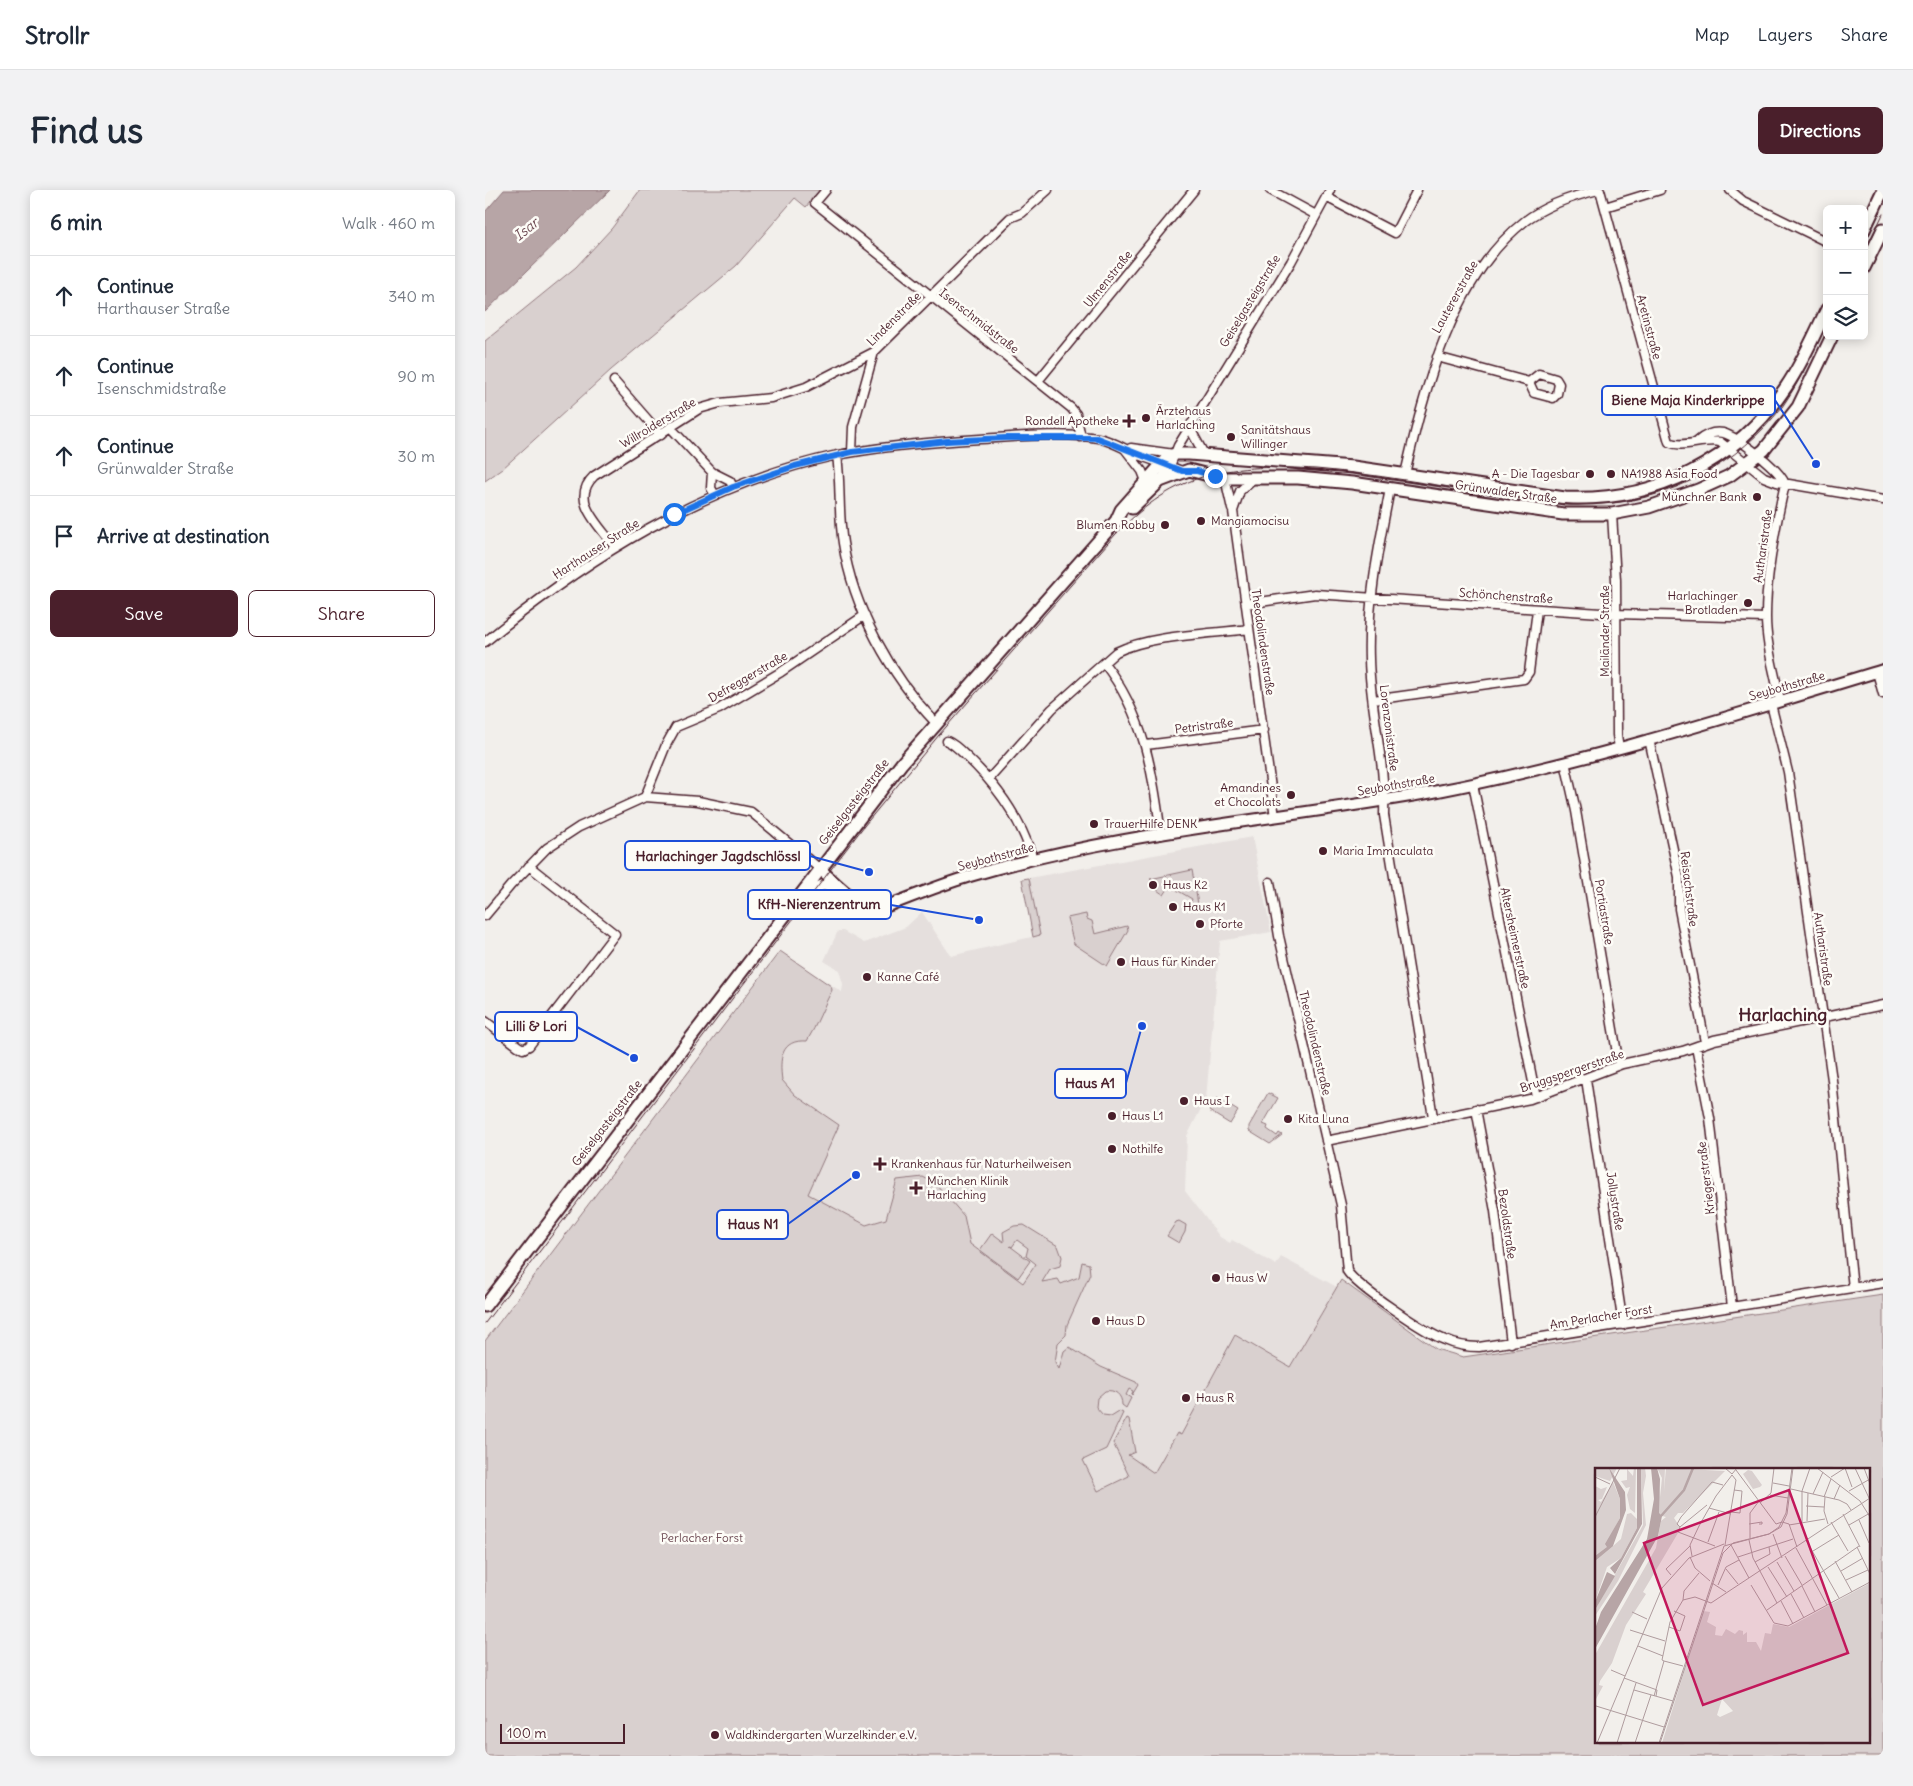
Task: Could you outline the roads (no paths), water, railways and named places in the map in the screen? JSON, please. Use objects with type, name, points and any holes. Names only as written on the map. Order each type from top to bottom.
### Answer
[{"type":"main road","points":[[1868,222],[1883,190]]},
{"type":"main road","points":[[1868,260],[1883,229]]},
{"type":"main road","name":"Grünwalder Straße","points":[[1175,454],[1328,464],[1544,496],[1602,498],[1644,491],[1674,480],[1709,462],[1728,448],[1757,421],[1785,388],[1823,317]]},
{"type":"main road","name":"Grünwalder Straße","points":[[1182,471],[1197,471],[1225,478],[1312,479],[1563,514],[1612,514],[1649,507],[1680,497],[1729,476],[1757,456],[1793,415],[1830,340]]},
{"type":"main road","name":"Geiselgasteigstraße","points":[[485,1306],[798,896],[936,723],[1116,521],[1121,510],[1146,481],[1166,465],[1175,454]]},
{"type":"main road","points":[[1225,478],[1224,468],[1233,458]]},
{"type":"main road","points":[[1116,521],[1160,481],[1182,471]]},
{"type":"street","name":"Isenschmidstraße","points":[[826,190],[815,204],[1038,381],[1076,414],[1081,436]]},
{"type":"street","name":"Lindenstraße","points":[[852,452],[853,427],[874,352],[1010,218],[1022,214],[1048,190]]},
{"type":"street","name":"Ulmenstraße","points":[[1038,381],[1194,190]]},
{"type":"street","points":[[1270,190],[1316,215]]},
{"type":"street","points":[[1328,194],[1395,233],[1417,190]]},
{"type":"street","name":"Aretinstraße","points":[[1599,190],[1669,442],[1677,445],[1698,441]]},
{"type":"street","name":"Lautererstraße","points":[[1405,474],[1437,357],[1447,332],[1480,272],[1508,237],[1525,221],[1540,211],[1578,194],[1599,190]]},
{"type":"street","points":[[1605,207],[1660,190]]},
{"type":"street","points":[[1730,190],[1743,201],[1823,240]]},
{"type":"street","name":"Geiselgasteigstraße","points":[[1175,454],[1191,424],[1291,262],[1328,194]]},
{"type":"street","name":"Willroiderstraße","points":[[615,547],[585,506],[582,498],[583,490],[593,476],[661,435],[699,409],[720,403],[771,398],[806,387],[874,352]]},
{"type":"street","points":[[1437,357],[1529,382]]},
{"type":"street","points":[[614,381],[661,435]]},
{"type":"street","points":[[1191,424],[1193,434],[1205,456]]},
{"type":"street","points":[[670,428],[712,472],[731,481],[733,487]]},
{"type":"street","points":[[1698,441],[1716,432],[1729,435],[1780,474],[1785,484]]},
{"type":"street","points":[[1081,436],[1109,441],[1182,471]]},
{"type":"street","name":"Harthauser Straße","points":[[485,641],[525,610],[615,547],[733,487],[795,466],[852,452],[947,441],[1081,436]]},
{"type":"street","points":[[1698,441],[1713,440],[1728,448],[1764,477],[1785,484],[1883,500]]},
{"type":"street","points":[[1124,447],[1175,454]]},
{"type":"street","points":[[1124,447],[1142,471],[1146,481]]},
{"type":"street","points":[[837,455],[842,541],[848,568],[865,615],[894,669],[918,703],[936,723]]},
{"type":"street","name":"Geiselgasteigstraße","points":[[1160,481],[1166,465]]},
{"type":"street","points":[[712,472],[711,488],[715,495]]},
{"type":"street","name":"Theodolindenstraße","points":[[1225,478],[1233,511],[1275,817]]},
{"type":"street","points":[[1233,511],[1240,491],[1254,478]]},
{"type":"street","name":"Autharistraße","points":[[1785,484],[1771,564],[1766,618],[1776,702],[1788,772],[1831,1080],[1853,1288]]},
{"type":"street","name":"Lorenzonistraße","points":[[1391,489],[1371,598],[1369,660],[1385,787],[1384,815],[1433,1118]]},
{"type":"street","name":"Mailänder Straße","points":[[1612,514],[1616,614],[1617,735],[1619,748]]},
{"type":"street","name":"Schönchenstraße","points":[[1246,604],[1315,594],[1537,610],[1766,618]]},
{"type":"street","points":[[1373,700],[1524,678],[1529,672],[1537,610]]},
{"type":"street","name":"Defreggerstraße","points":[[645,796],[666,745],[676,727],[732,701],[781,672],[865,615]]},
{"type":"street","points":[[989,779],[1052,709],[1103,663],[1128,646],[1249,629]]},
{"type":"street","points":[[1103,663],[1121,685],[1146,745],[1161,835]]},
{"type":"street","points":[[1880,671],[1883,694]]},
{"type":"street","name":"Seybothstraße","points":[[845,890],[863,904],[877,909],[967,877],[1095,846],[1385,800],[1473,784],[1619,748],[1880,671]]},
{"type":"street","name":"Petristraße","points":[[1146,745],[1264,730]]},
{"type":"street","name":"Reisachstraße","points":[[1649,739],[1679,877],[1679,909],[1705,1042]]},
{"type":"street","points":[[947,740],[989,779],[1018,822],[1033,860]]},
{"type":"street","name":"Portiastraße","points":[[1565,762],[1582,846],[1619,1065]]},
{"type":"street","name":"Altersheimerstraße","points":[[1473,784],[1536,1097]]},
{"type":"street","points":[[485,916],[547,848],[579,827],[645,796],[698,801],[751,812],[845,890]]},
{"type":"street","points":[[485,1021],[523,1049],[529,1046],[615,934],[529,866]]},
{"type":"street","name":"Theodolindenstraße","points":[[1270,882],[1278,930],[1342,1211],[1346,1268]]},
{"type":"street","points":[[798,896],[823,885],[845,890]]},
{"type":"street","name":"Bruggspergerstraße","points":[[1326,1141],[1536,1097],[1619,1065],[1697,1047],[1705,1042],[1883,1005]]},
{"type":"street","name":"Kriegerstraße","points":[[1697,1047],[1710,1118],[1732,1307]]},
{"type":"street","name":"Jollystraße","points":[[1586,1079],[1623,1325]]},
{"type":"street","name":"Bezoldstraße","points":[[1476,1109],[1495,1211],[1511,1344]]},
{"type":"street","name":"Am Perlacher Forst","points":[[1346,1268],[1361,1284],[1444,1340],[1478,1347],[1511,1344],[1883,1283]]},
{"type":"water","name":"Isar","points":[[504,190],[610,190],[485,312],[485,212]]},
{"type":"tram line","points":[[1866,250],[1883,214]]},
{"type":"tram line","points":[[485,1323],[864,826],[939,735],[1115,535],[1144,508],[1177,487],[1202,477],[1230,470],[1259,468],[1316,469],[1360,474],[1560,503],[1600,504],[1652,495],[1677,487],[1724,462],[1765,427],[1782,407],[1795,387],[1823,332]]},
{"type":"place","name":"Ärztehaus Harlaching","points":[[1146,418]]},
{"type":"place","name":"Rondell Apotheke","points":[[1129,421]]},
{"type":"place","name":"Sanitätshaus Willinger","points":[[1231,437]]},
{"type":"place","name":"Biene Maja Kinderkrippe","points":[[1816,464]]},
{"type":"place","name":"A - Die Tagesbar","points":[[1590,474]]},
{"type":"place","name":"NA1988 Asia Food","points":[[1611,474]]},
{"type":"place","name":"Münchner Bank","points":[[1757,497]]},
{"type":"place","name":"Mangiamocisu","points":[[1201,521]]},
{"type":"place","name":"Blumen Robby","points":[[1165,525]]},
{"type":"place","name":"Harlachinger Brotladen","points":[[1748,603]]},
{"type":"place","name":"Amandines et Chocolats","points":[[1291,795]]},
{"type":"place","name":"TrauerHilfe DENK","points":[[1094,824]]},
{"type":"place","name":"Maria Immaculata","points":[[1323,851]]},
{"type":"place","name":"Harlachinger Jagdschlössl","points":[[869,872]]},
{"type":"place","name":"Haus K2","points":[[1153,885]]},
{"type":"place","name":"Haus K1","points":[[1173,907]]},
{"type":"place","name":"KfH-Nierenzentrum","points":[[979,920]]},
{"type":"place","name":"Pforte","points":[[1200,924]]},
{"type":"place","name":"Haus für Kinder","points":[[1121,962]]},
{"type":"place","name":"Kanne Café","points":[[867,977]]},
{"type":"place","name":"Haus A1","points":[[1142,1026]]},
{"type":"place","name":"Lilli & Lori","points":[[634,1058]]},
{"type":"place","name":"Haus I","points":[[1184,1101]]},
{"type":"place","name":"Haus L1","points":[[1112,1116]]},
{"type":"place","name":"Kita Luna","points":[[1288,1119]]},
{"type":"place","name":"Nothilfe","points":[[1112,1149]]},
{"type":"place","name":"Krankenhaus für Naturheilweisen","points":[[880,1164]]},
{"type":"place","name":"Haus N1","points":[[856,1175]]},
{"type":"place","name":"München Klinik Harlaching","points":[[916,1188]]},
{"type":"place","name":"Haus W","points":[[1216,1278]]},
{"type":"place","name":"Haus D","points":[[1096,1321]]},
{"type":"place","name":"Haus R","points":[[1186,1398]]},
{"type":"place","name":"Waldkindergarten Wurzelkinder e.V.","points":[[715,1735]]},
{"type":"district","name":"Harlaching","points":[[1783,1015]]},
{"type":"park label","name":"Perlacher Forst","points":[[702,1538]]}]
